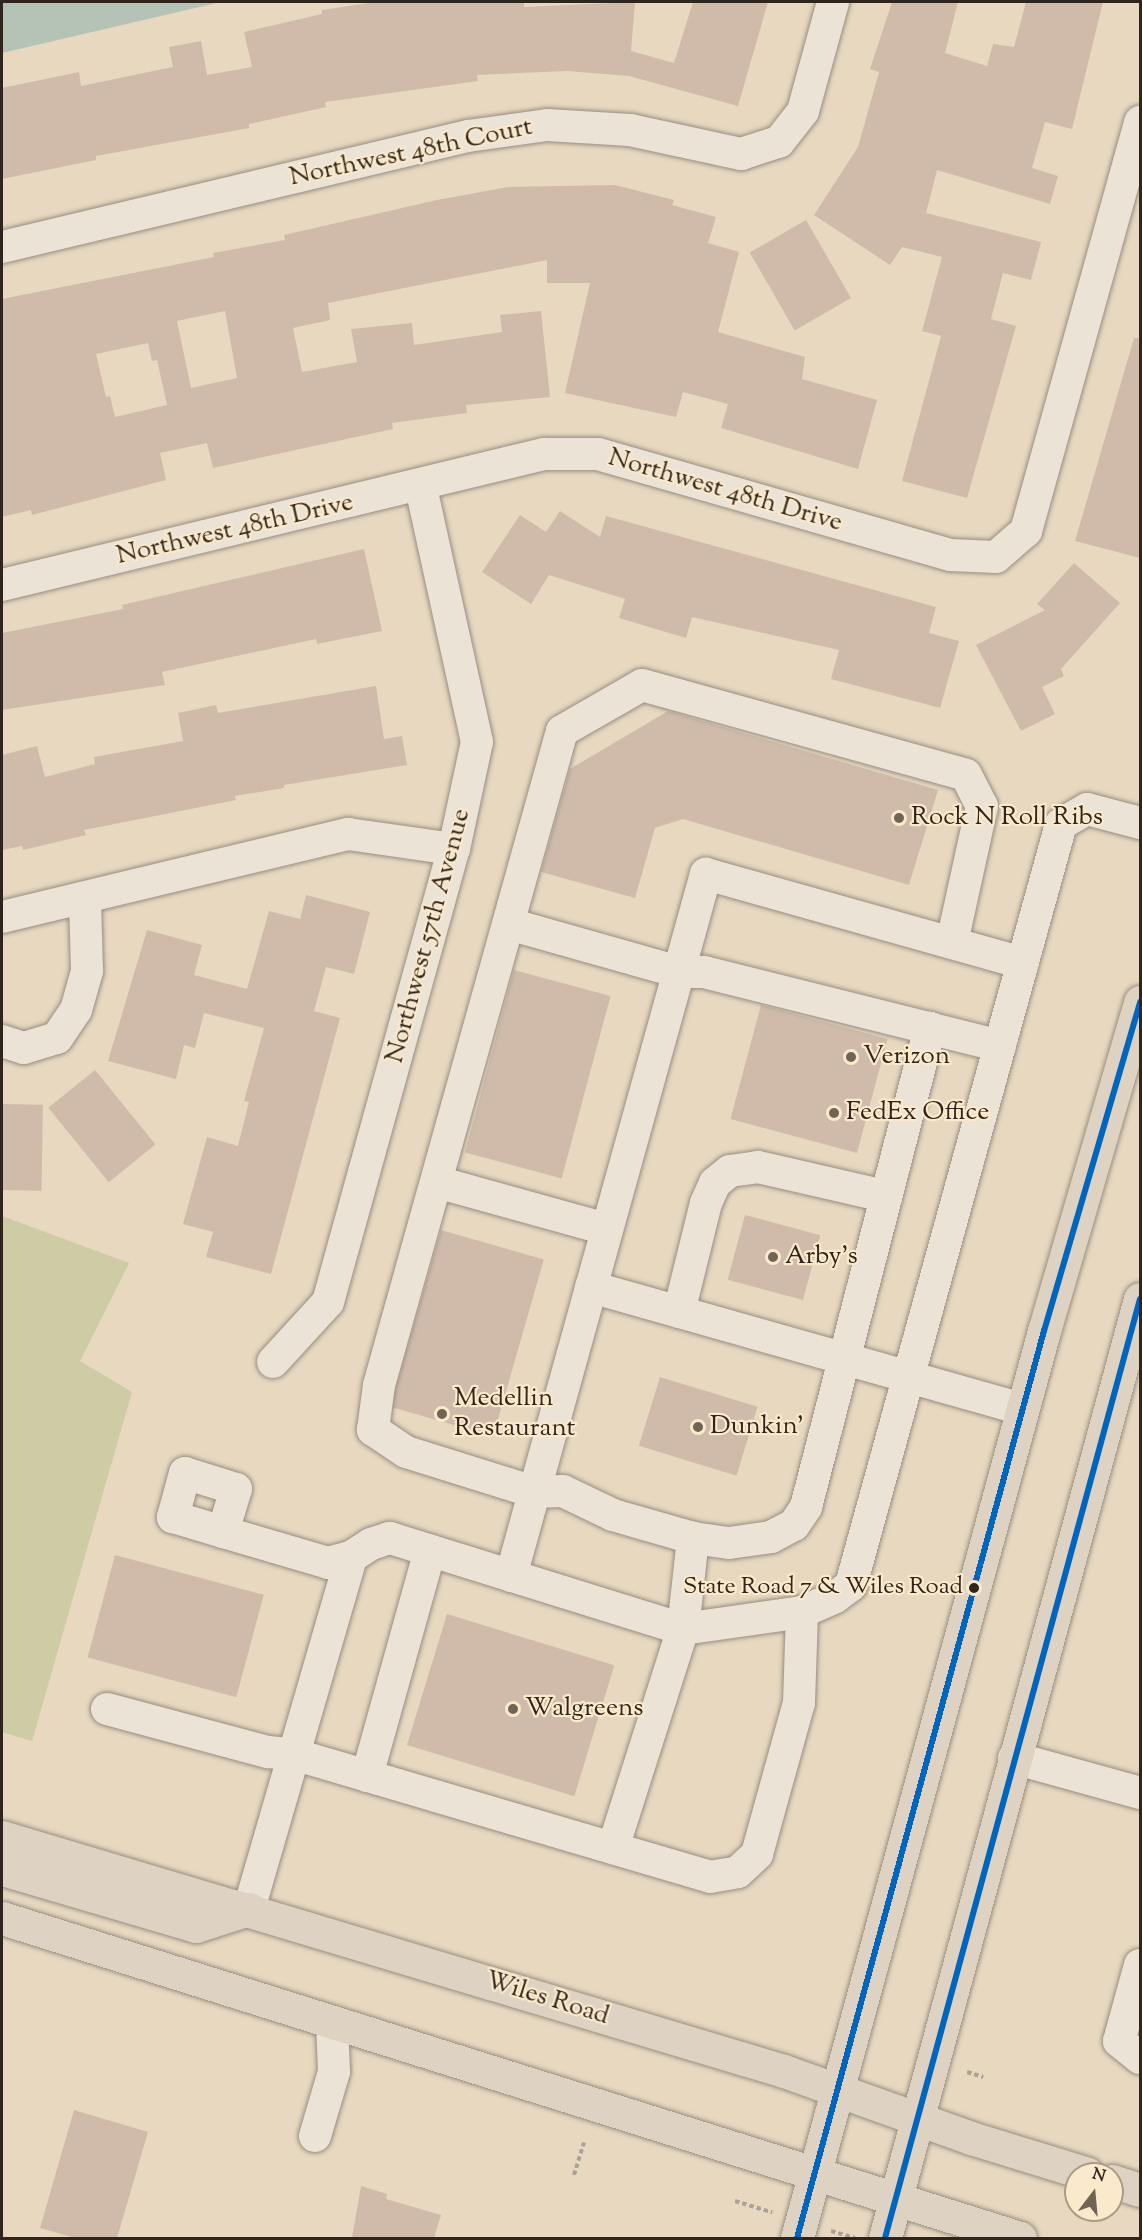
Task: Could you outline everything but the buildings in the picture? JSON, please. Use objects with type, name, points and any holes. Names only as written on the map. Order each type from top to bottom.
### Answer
[{"type":"main road","points":[[797,2238],[1022,1409],[1140,1002]]},
{"type":"main road","points":[[885,2238],[1140,1299]]},
{"type":"main road","name":"Wiles Road","points":[[2,1837],[249,1909],[838,2091],[1064,2166]]},
{"type":"main road","points":[[2,1869],[196,1926],[249,1909]]},
{"type":"main road","points":[[2,1918],[1020,2238]]},
{"type":"main road","points":[[1124,2185],[1140,2190]]},
{"type":"street","name":"Northwest 48th Court","points":[[2,247],[468,136],[547,125],[630,130],[741,154],[779,142],[803,111],[833,2]]},
{"type":"street","name":"Northwest 48th Drive","points":[[2,585],[421,487],[544,454],[598,454],[950,555],[996,557],[1026,531],[1140,122]]},
{"type":"street","name":"Northwest 57th Avenue","points":[[273,1362],[328,1302],[454,849],[477,742],[421,487]]},
{"type":"street","points":[[930,1028],[842,1358],[806,1507],[794,1525],[771,1537],[729,1543],[693,1538],[613,1515],[563,1491],[534,1491],[406,1452],[373,1430],[379,1385],[562,731],[642,685],[966,775],[982,806],[952,943]]},
{"type":"street","points":[[223,1532],[328,1563],[351,1557],[371,1544],[390,1538],[683,1629],[802,1612],[834,1598],[851,1585],[1061,824],[1087,809],[1140,823]]},
{"type":"street","points":[[2,917],[348,834],[454,849]]},
{"type":"street","points":[[511,1576],[706,874],[1023,963]]},
{"type":"street","points":[[2,1041],[24,1048],[57,1038],[76,1010],[87,971],[86,898]]},
{"type":"street","points":[[509,924],[679,972],[704,972],[1000,1046]]},
{"type":"street","points":[[679,1312],[706,1203],[715,1183],[730,1171],[758,1167],[885,1196]]},
{"type":"street","points":[[437,1182],[608,1229]]},
{"type":"street","points":[[591,1287],[1022,1409]]},
{"type":"street","points":[[613,1848],[683,1629],[693,1538]]},
{"type":"street","points":[[367,1776],[430,1551]]},
{"type":"street","points":[[249,1909],[351,1557]]},
{"type":"street","points":[[107,1709],[268,1752],[293,1754],[710,1876],[738,1872],[757,1854],[799,1703],[802,1612]]},
{"type":"street","points":[[1014,1758],[1140,1793]]},
{"type":"street","points":[[1138,1981],[1119,2042],[1140,2058]]},
{"type":"street","points":[[315,2136],[334,2072],[332,2023]]},
{"type":"path","points":[[967,2072],[983,2077]]},
{"type":"path","points":[[574,2175],[584,2143]]},
{"type":"green space","points":[[2,1216],[129,1263],[80,1361],[132,1392],[32,1741],[2,1732]]},
{"type":"shaded area","points":[[2,2],[221,2],[2,53]]},
{"type":"transit line","points":[[797,2238],[1044,1331],[1140,1002]]},
{"type":"transit line","points":[[885,2238],[1140,1299]]},
{"type":"place","name":"Rock N Roll Ribs","points":[[899,818]]},
{"type":"place","name":"Verizon","points":[[851,1057]]},
{"type":"place","name":"FedEx Office","points":[[834,1113]]},
{"type":"place","name":"Arby's","points":[[773,1257]]},
{"type":"place","name":"Medellin Restaurant","points":[[442,1414]]},
{"type":"place","name":"Dunkin'","points":[[698,1427]]},
{"type":"place","name":"State Road 7 & Wiles Road","points":[[974,1588]]},
{"type":"place","name":"Walgreens","points":[[513,1709]]}]
